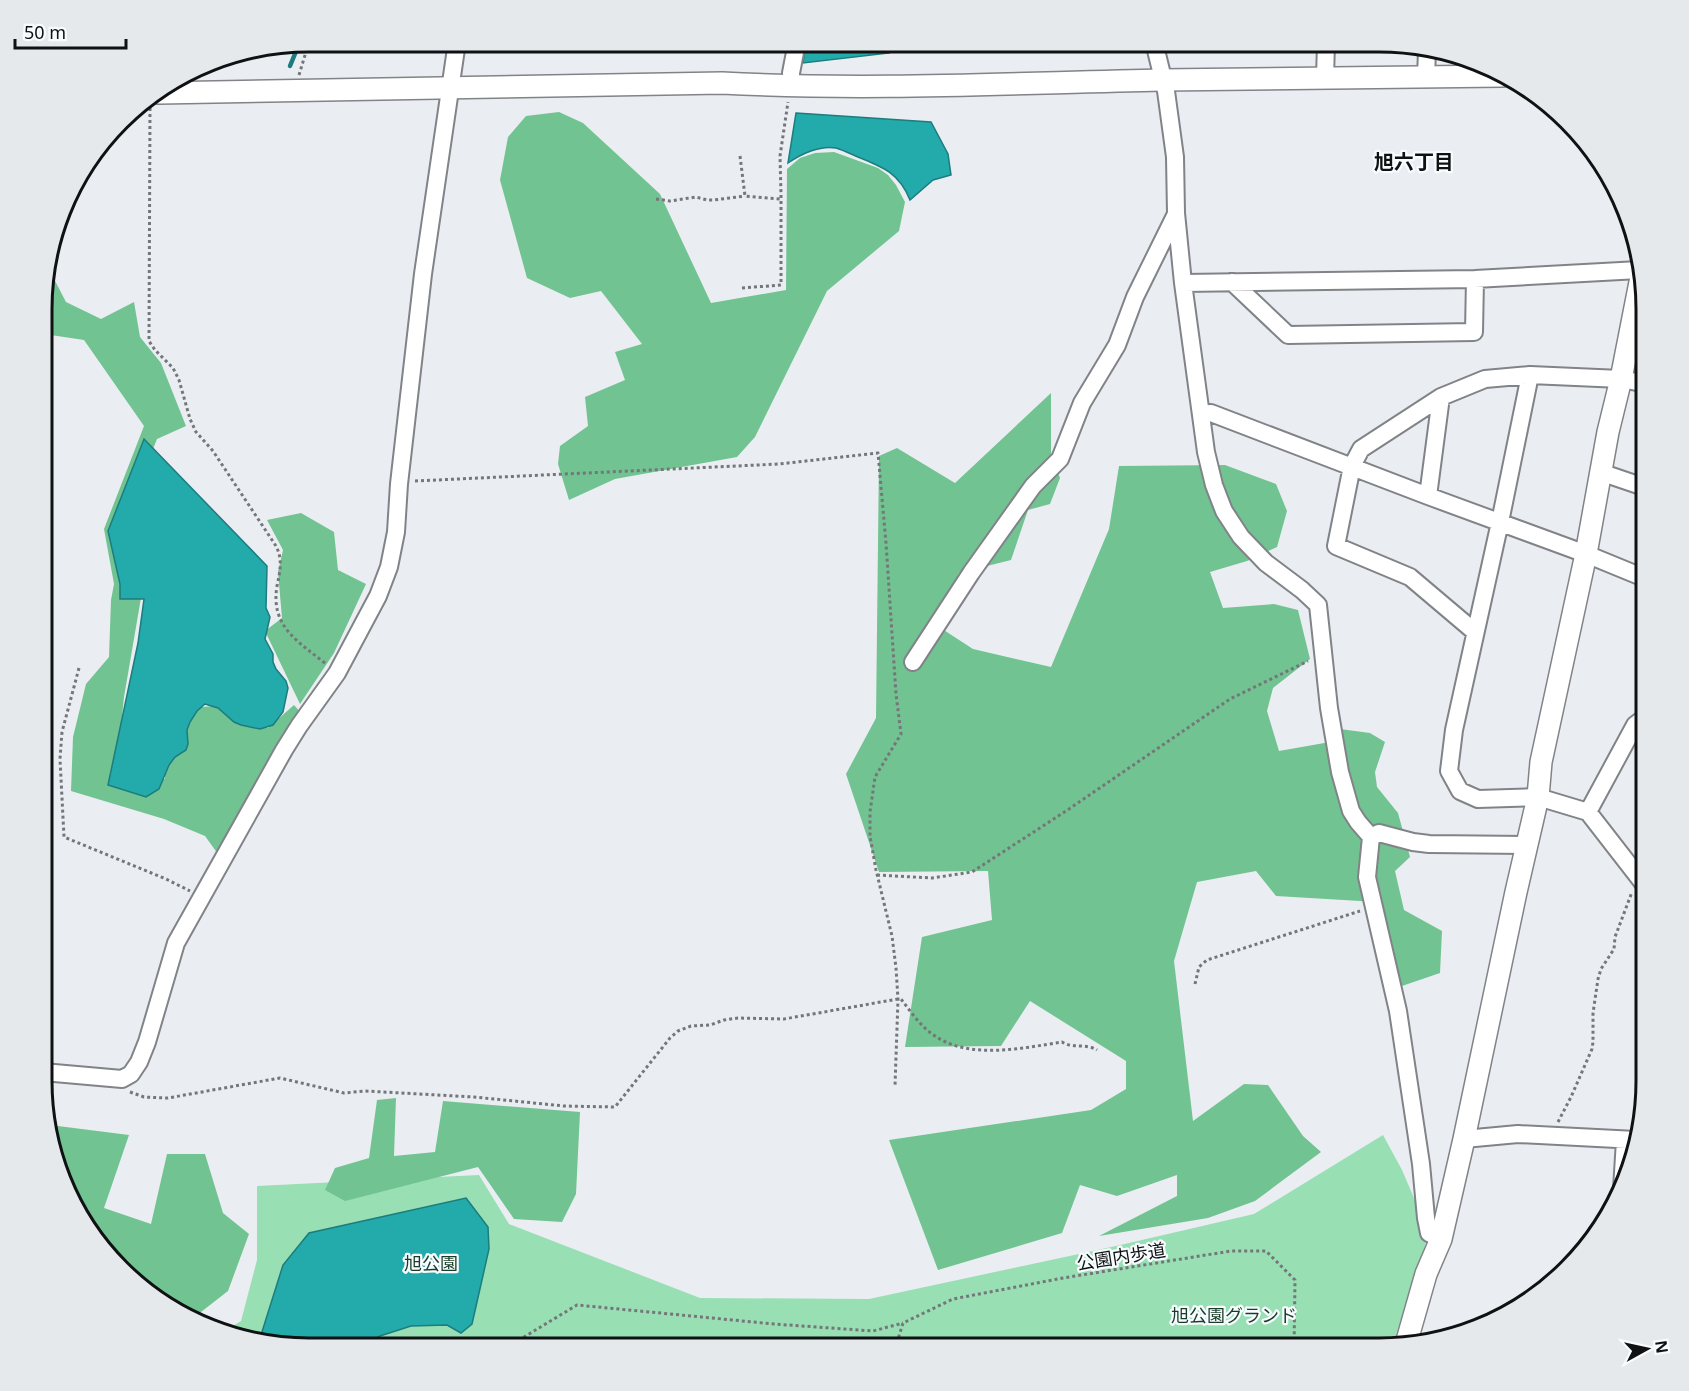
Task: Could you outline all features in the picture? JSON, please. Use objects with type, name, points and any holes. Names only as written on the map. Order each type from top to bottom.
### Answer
[{"type":"street","points":[[52,1073],[122,1079],[131,1074],[147,1042],[176,943],[299,726],[337,673],[378,596],[389,567],[396,531],[399,484],[423,274],[455,52]]},
{"type":"street","points":[[792,87],[791,73],[795,52]]},
{"type":"street","points":[[1156,52],[1175,157],[1176,213],[1183,283],[1206,452],[1214,486],[1224,511],[1241,537],[1266,563],[1318,605],[1329,708],[1340,772],[1351,811],[1371,837],[1367,877],[1398,1011],[1421,1164],[1427,1225],[1429,1233],[1441,1239]]},
{"type":"street","points":[[1325,78],[1326,52]]},
{"type":"street","points":[[1426,77],[1427,57]]},
{"type":"street","points":[[172,93],[722,83],[792,87],[939,86],[1163,80],[1487,76]]},
{"type":"street","points":[[914,662],[971,573],[1033,486],[1060,459],[1082,403],[1117,345],[1135,297],[1176,213]]},
{"type":"street","points":[[1183,283],[1475,279],[1633,270]]},
{"type":"street","points":[[1232,282],[1288,335],[1474,332],[1475,279]]},
{"type":"street","points":[[1408,1337],[1426,1274],[1441,1239],[1464,1139],[1538,797],[1541,762],[1586,554],[1600,472],[1636,302]]},
{"type":"street","points":[[1530,375],[1454,730],[1449,771],[1460,791],[1478,799],[1538,797],[1588,812],[1636,874]]},
{"type":"street","points":[[1475,632],[1410,577],[1336,546],[1352,466],[1361,449],[1441,397],[1485,379],[1530,375],[1621,379],[1636,382]]},
{"type":"street","points":[[1428,496],[1441,397]]},
{"type":"street","points":[[1202,414],[1211,413],[1636,574]]},
{"type":"street","points":[[1600,472],[1636,484]]},
{"type":"street","points":[[1588,812],[1636,724]]},
{"type":"street","points":[[1371,837],[1379,833],[1429,844],[1527,845]]},
{"type":"street","points":[[1464,1139],[1518,1134],[1630,1140]]},
{"type":"path","points":[[297,91],[297,81],[306,52]]},
{"type":"path","points":[[742,288],[781,285],[780,156],[792,87]]},
{"type":"path","points":[[150,108],[149,341],[173,368],[196,432],[213,451],[280,554],[276,606],[282,626],[337,673]]},
{"type":"path","points":[[740,156],[744,196]]},
{"type":"path","points":[[656,199],[670,201],[696,197],[714,200],[744,196],[781,199]]},
{"type":"path","points":[[399,484],[779,464],[878,453],[901,734],[875,777],[870,812],[870,836],[892,936],[898,999],[895,1086]]},
{"type":"path","points":[[877,875],[932,878],[972,872],[1230,699],[1274,676],[1324,655]]},
{"type":"path","points":[[80,668],[62,732],[60,759],[64,837],[166,879],[202,897]]},
{"type":"path","points":[[1554,1135],[1592,1049],[1593,1013],[1601,969],[1614,949],[1616,937],[1636,895]]},
{"type":"path","points":[[1195,984],[1198,967],[1207,960],[1374,907]]},
{"type":"path","points":[[122,1079],[128,1092],[144,1097],[168,1098],[280,1078],[344,1093],[365,1091],[463,1096],[564,1106],[615,1107],[670,1038],[678,1031],[691,1026],[710,1025],[738,1018],[784,1019],[898,999],[901,999],[923,1027],[936,1037],[967,1048],[1007,1050],[1062,1042],[1070,1046],[1094,1047],[1097,1050]]},
{"type":"path","name":"公園内歩道","points":[[522,1338],[577,1305],[873,1331],[903,1323],[953,1299],[1063,1278],[1232,1251],[1266,1251],[1295,1280],[1294,1338]]},
{"type":"path","points":[[898,1338],[903,1323]]},
{"type":"green space","points":[[559,112],[583,123],[660,194],[711,303],[786,290],[787,169],[800,158],[815,153],[834,152],[878,168],[896,185],[905,202],[899,231],[827,291],[755,437],[737,457],[615,479],[569,500],[558,464],[560,446],[588,426],[585,397],[625,380],[615,352],[642,344],[601,291],[570,298],[527,278],[500,180],[508,137],[526,116]]},
{"type":"green space","points":[[55,280],[66,302],[101,319],[134,302],[140,337],[161,363],[186,426],[157,439],[123,525],[142,592],[124,697],[117,766],[165,779],[165,735],[189,708],[227,705],[268,728],[294,705],[302,714],[218,854],[205,836],[164,819],[71,791],[73,737],[86,684],[109,657],[111,600],[114,584],[104,529],[144,426],[84,340],[52,335]]},
{"type":"green space","points":[[1051,393],[1051,453],[1060,478],[1050,504],[1028,510],[1011,560],[959,573],[933,623],[973,649],[1051,667],[1109,529],[1119,466],[1225,465],[1276,484],[1287,511],[1277,547],[1247,561],[1210,572],[1223,608],[1274,604],[1298,610],[1310,659],[1273,688],[1267,711],[1279,751],[1330,742],[1340,729],[1370,733],[1385,742],[1375,772],[1377,787],[1398,813],[1410,857],[1395,871],[1404,910],[1442,931],[1440,973],[1399,987],[1377,902],[1276,896],[1256,871],[1197,882],[1174,961],[1193,1121],[1244,1084],[1268,1085],[1303,1136],[1321,1152],[1255,1201],[1208,1218],[1099,1236],[1177,1196],[1177,1175],[1117,1196],[1080,1185],[1062,1233],[938,1270],[889,1140],[1091,1110],[1126,1089],[1126,1061],[1030,1001],[1001,1046],[905,1047],[922,937],[992,920],[988,871],[879,872],[846,774],[876,718],[879,456],[897,448],[955,483]]},
{"type":"green space","points":[[301,513],[334,532],[338,570],[366,584],[334,653],[300,704],[265,631],[282,618],[278,572],[283,550],[267,520]]},
{"type":"green space","points":[[396,1098],[394,1156],[435,1152],[443,1101],[580,1112],[576,1194],[562,1222],[514,1219],[478,1167],[345,1201],[325,1190],[335,1168],[369,1158],[377,1100]]},
{"type":"green space","points":[[56,1126],[129,1135],[104,1208],[151,1224],[167,1154],[205,1154],[223,1213],[249,1234],[228,1291],[199,1313],[167,1295],[140,1275],[116,1251],[87,1210],[66,1164]]},
{"type":"green space","name":"旭公園","points":[[1383,1135],[1402,1170],[1429,1233],[1395,1338],[293,1338],[260,1334],[232,1327],[241,1321],[257,1260],[257,1186],[479,1175],[509,1224],[700,1298],[869,1299],[1254,1214]]},
{"type":"water","points":[[805,52],[889,53],[803,63]]},
{"type":"water","points":[[796,113],[931,122],[948,154],[951,175],[933,180],[910,200],[901,183],[889,172],[836,148],[811,151],[788,163]]},
{"type":"water","points":[[144,439],[267,566],[266,608],[270,617],[265,639],[273,654],[276,669],[286,681],[288,688],[283,712],[273,725],[260,729],[234,722],[218,708],[205,704],[190,722],[187,730],[186,750],[175,757],[169,765],[159,789],[146,797],[108,785],[138,643],[144,599],[120,599],[120,584],[108,531]]},
{"type":"water","points":[[466,1198],[488,1227],[489,1249],[472,1324],[461,1333],[447,1325],[411,1326],[376,1338],[293,1338],[261,1334],[283,1265],[309,1233]]},
{"type":"waterway","points":[[290,66],[295,53]]},
{"type":"district","name":"旭六丁目","points":[[1414,161]]},
{"type":"park label","name":"旭公園グランド","points":[[1234,1315]]}]
